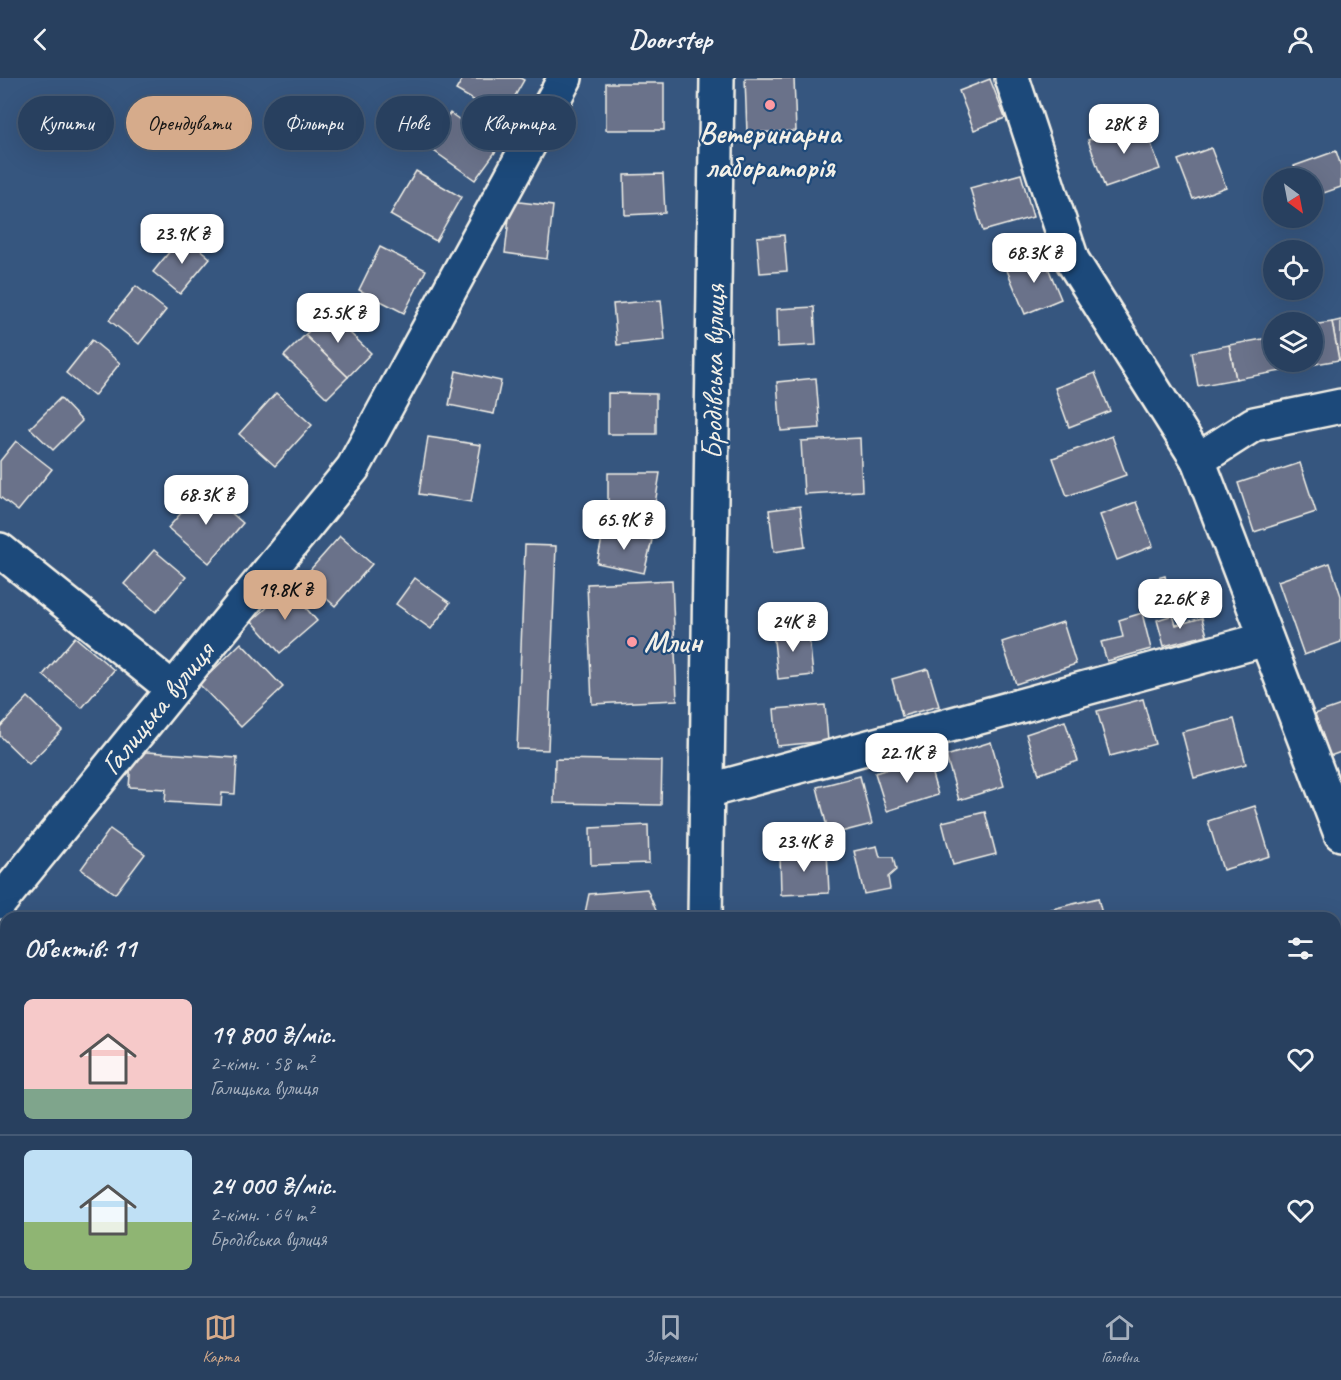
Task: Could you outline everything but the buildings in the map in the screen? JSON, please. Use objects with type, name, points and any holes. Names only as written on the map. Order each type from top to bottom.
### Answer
[{"type":"street","name":"Галицька вулиця","points":[[0,902],[353,468],[566,78]]},
{"type":"street","name":"Бродівська вулиця","points":[[705,912],[717,78]]},
{"type":"street","points":[[1012,78],[1072,260],[1197,460],[1341,834]]},
{"type":"street","points":[[1197,460],[1254,424],[1341,406]]},
{"type":"street","points":[[0,550],[173,689]]},
{"type":"street","points":[[707,791],[1266,639]]},
{"type":"place","name":"Ветеринарна лабораторія","points":[[770,105]]},
{"type":"place","name":"Млин","points":[[632,642]]}]
